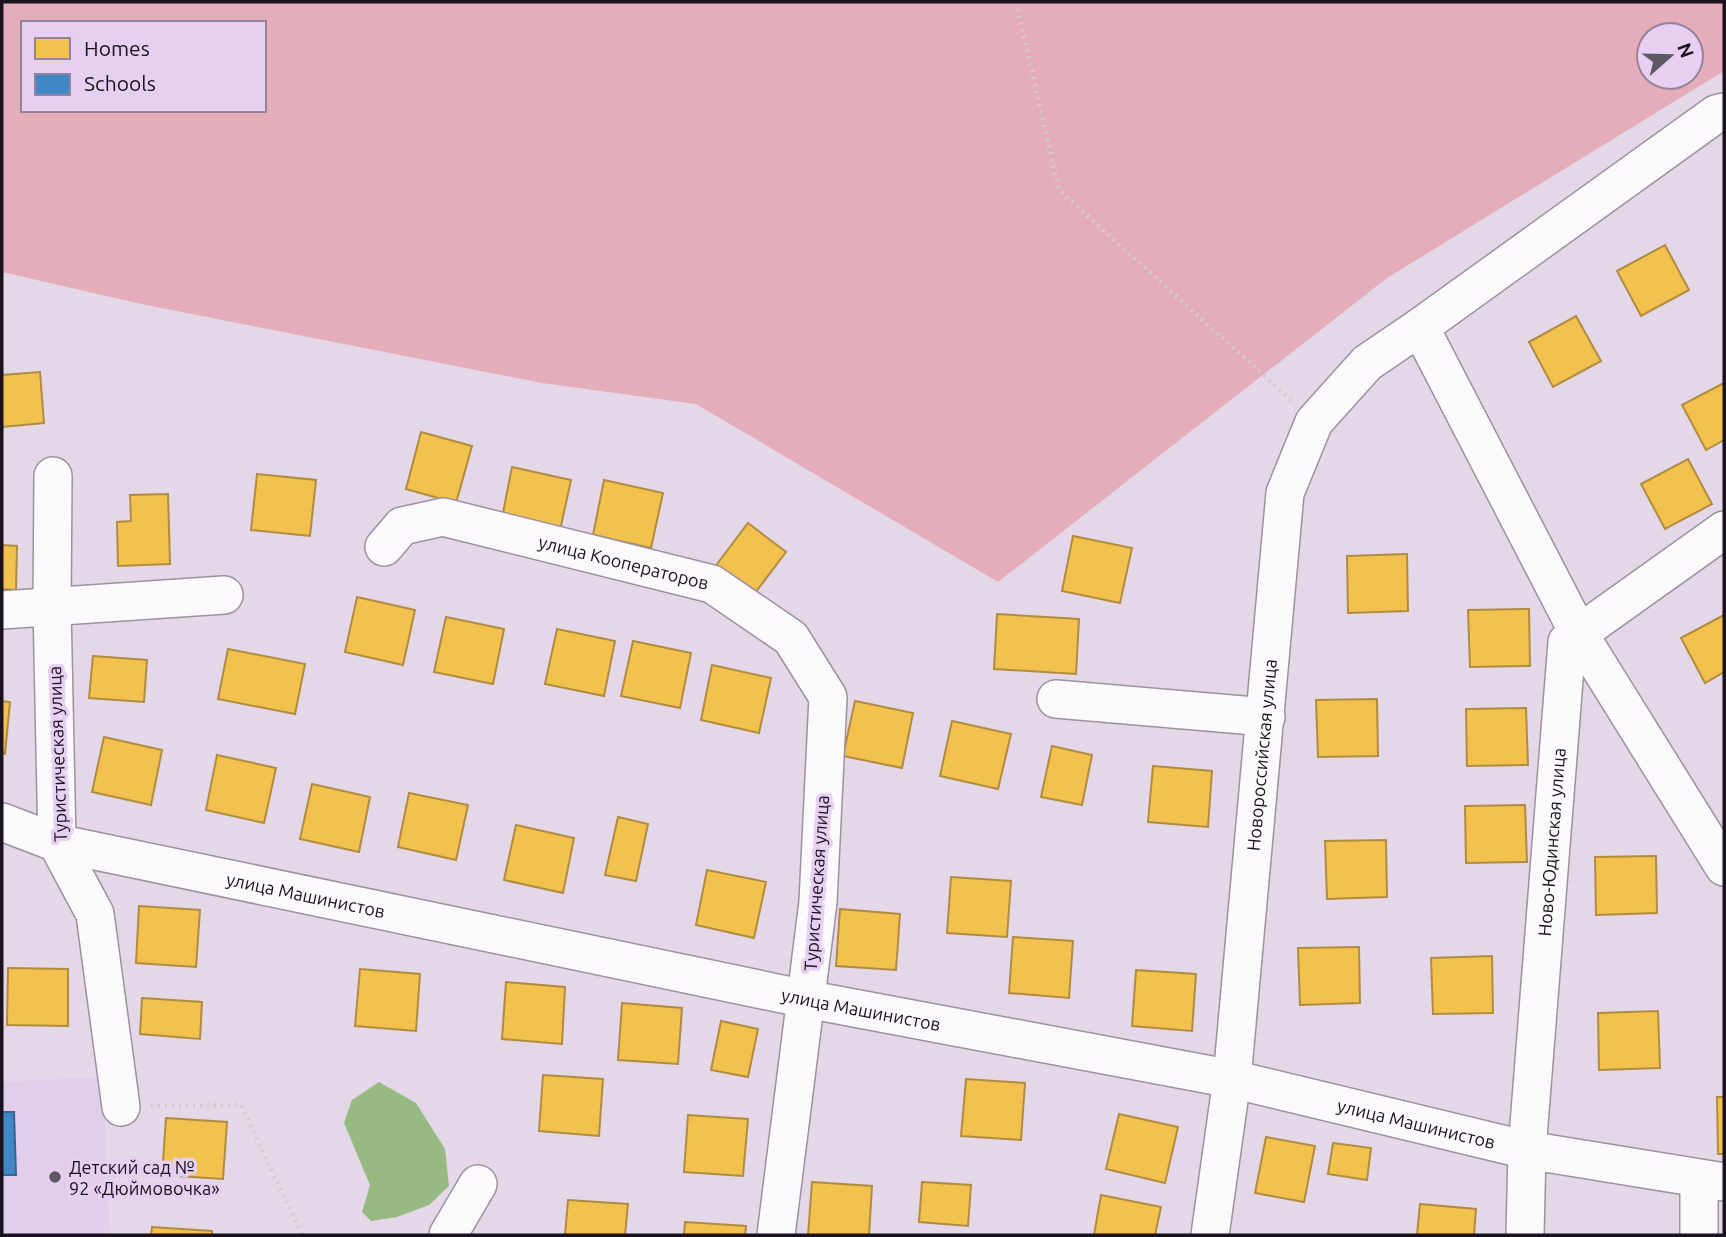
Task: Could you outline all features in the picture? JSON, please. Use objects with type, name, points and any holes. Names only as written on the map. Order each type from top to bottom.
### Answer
[{"type":"street","name":"Новороссийская улица","points":[[1210,1235],[1232,1079],[1285,493],[1314,422],[1367,363],[1716,114],[1724,111]]},
{"type":"street","points":[[1420,327],[1579,634],[1724,867]]},
{"type":"street","name":"Туристическая улица","points":[[53,475],[52,607],[57,844],[95,914],[121,1107]]},
{"type":"street","name":"улица Кооператоров","points":[[384,547],[402,526],[443,517],[712,584],[791,638],[828,697]]},
{"type":"street","name":"Ново-Юдинская улица","points":[[1525,1235],[1527,1150],[1567,642],[1724,530]]},
{"type":"street","points":[[2,610],[223,595]]},
{"type":"street","name":"Туристическая улица","points":[[776,1235],[818,902],[828,697]]},
{"type":"street","points":[[1056,699],[1266,717]]},
{"type":"street","name":"улица Машинистов","points":[[2,822],[57,844],[806,999],[1232,1079],[1527,1150],[1712,1181]]},
{"type":"street","points":[[1699,1235],[1712,1181]]},
{"type":"street","points":[[448,1235],[478,1184]]},
{"type":"path","points":[[1016,2],[1059,190],[1314,422]]},
{"type":"path","points":[[121,1107],[241,1104],[302,1235]]},
{"type":"shaded area","points":[[2,2],[1724,2],[1724,71],[1705,83],[1705,21],[1635,21],[1635,91],[1691,91],[1387,278],[998,582],[696,404],[542,383],[141,304],[2,272]]},
{"type":"shaded area","name":"Детский сад № 92 «Дюймовочка»","points":[[103,1077],[110,1235],[2,1235],[2,1082]]},
{"type":"shaded area","points":[[379,1082],[416,1103],[445,1149],[449,1186],[429,1205],[397,1217],[371,1221],[362,1212],[370,1185],[344,1123],[352,1100]]},
{"type":"building: Homes","points":[[1665,245],[1689,290],[1641,316],[1617,271]]},
{"type":"building: Homes","points":[[1576,316],[1601,361],[1553,387],[1529,342]]},
{"type":"building: Homes","points":[[40,372],[44,423],[2,427],[2,375]]},
{"type":"building: Homes","points":[[1724,383],[1724,440],[1706,450],[1682,405]]},
{"type":"building: Homes","points":[[421,432],[472,446],[456,503],[406,489]]},
{"type":"building: Homes","points":[[1688,459],[1712,504],[1665,529],[1641,484]]},
{"type":"building: Homes","points":[[512,467],[571,480],[559,535],[501,523]]},
{"type":"building: Homes","points":[[257,474],[316,480],[310,536],[251,530]]},
{"type":"building: Homes","points":[[604,480],[663,493],[651,548],[593,535]]},
{"type":"building: Homes","points":[[168,494],[170,564],[118,566],[117,522],[131,521],[130,495]]},
{"type":"building: Homes","points":[[748,523],[786,552],[752,597],[714,568]]},
{"type":"building: Homes","points":[[1073,536],[1132,548],[1120,603],[1062,591]]},
{"type":"building: Homes","points":[[2,545],[17,546],[16,590],[2,589]]},
{"type":"building: Homes","points":[[1407,554],[1408,611],[1348,613],[1347,556]]},
{"type":"building: Homes","points":[[357,597],[415,610],[403,665],[345,652]]},
{"type":"building: Homes","points":[[1529,609],[1530,666],[1470,667],[1468,610]]},
{"type":"building: Homes","points":[[997,614],[1079,619],[1076,674],[994,669]]},
{"type":"building: Homes","points":[[1724,615],[1724,672],[1705,683],[1681,638]]},
{"type":"building: Homes","points":[[446,617],[504,629],[493,684],[434,672]]},
{"type":"building: Homes","points":[[557,629],[615,641],[604,696],[545,684]]},
{"type":"building: Homes","points":[[633,641],[691,653],[680,708],[621,696]]},
{"type":"building: Homes","points":[[228,649],[305,664],[295,714],[218,699]]},
{"type":"building: Homes","points":[[93,656],[147,660],[144,702],[89,698]]},
{"type":"building: Homes","points":[[712,665],[771,678],[759,733],[701,720]]},
{"type":"building: Homes","points":[[1377,699],[1378,756],[1318,757],[1316,700]]},
{"type":"building: Homes","points":[[2,701],[10,702],[5,754],[2,753]]},
{"type":"building: Homes","points":[[855,701],[913,713],[902,768],[843,756]]},
{"type":"building: Homes","points":[[1526,708],[1528,765],[1467,766],[1466,709]]},
{"type":"building: Homes","points":[[952,721],[1011,734],[998,789],[940,776]]},
{"type":"building: Homes","points":[[104,737],[162,750],[151,805],[92,792]]},
{"type":"building: Homes","points":[[1052,746],[1092,755],[1082,805],[1041,797]]},
{"type":"building: Homes","points":[[217,755],[276,768],[264,823],[206,810]]},
{"type":"building: Homes","points":[[1153,766],[1212,771],[1208,827],[1148,822]]},
{"type":"building: Homes","points":[[312,784],[370,797],[359,852],[300,839]]},
{"type":"building: Homes","points":[[409,793],[468,805],[456,860],[398,847]]},
{"type":"building: Homes","points":[[1525,805],[1527,862],[1466,863],[1465,806]]},
{"type":"building: Homes","points":[[618,817],[648,824],[636,881],[605,875]]},
{"type":"building: Homes","points":[[516,825],[574,838],[563,893],[504,880]]},
{"type":"building: Homes","points":[[1386,840],[1387,897],[1327,899],[1325,841]]},
{"type":"building: Homes","points":[[1656,856],[1657,913],[1596,915],[1595,857]]},
{"type":"building: Homes","points":[[707,870],[766,882],[754,938],[696,925]]},
{"type":"building: Homes","points":[[951,877],[1011,881],[1007,937],[947,933]]},
{"type":"building: Homes","points":[[139,906],[200,910],[196,967],[136,963]]},
{"type":"building: Homes","points":[[840,909],[900,914],[896,970],[836,966]]},
{"type":"building: Homes","points":[[1013,937],[1073,941],[1069,998],[1009,993]]},
{"type":"building: Homes","points":[[1359,947],[1360,1003],[1300,1005],[1298,948]]},
{"type":"building: Homes","points":[[1492,956],[1493,1013],[1433,1014],[1431,958]]},
{"type":"building: Homes","points":[[8,968],[68,969],[68,1026],[7,1025]]},
{"type":"building: Homes","points":[[360,969],[420,974],[416,1031],[355,1026]]},
{"type":"building: Homes","points":[[1136,970],[1196,974],[1192,1031],[1132,1026]]},
{"type":"building: Homes","points":[[506,982],[565,987],[562,1044],[502,1039]]},
{"type":"building: Homes","points":[[142,998],[202,1002],[200,1039],[140,1034]]},
{"type":"building: Homes","points":[[622,1003],[682,1008],[678,1064],[618,1060]]},
{"type":"building: Homes","points":[[1658,1011],[1660,1068],[1599,1070],[1598,1013]]},
{"type":"building: Homes","points":[[721,1021],[758,1029],[748,1077],[711,1070]]},
{"type":"building: Homes","points":[[543,1075],[603,1079],[599,1136],[539,1131]]},
{"type":"building: Homes","points":[[966,1079],[1025,1083],[1021,1140],[961,1136]]},
{"type":"building: Homes","points":[[1717,1097],[1724,1097],[1724,1154],[1718,1154]]},
{"type":"building: Homes","points":[[1119,1114],[1178,1127],[1165,1183],[1106,1169]]},
{"type":"building: Homes","points":[[688,1115],[748,1119],[743,1176],[684,1172]]},
{"type":"building: Homes","points":[[166,1118],[227,1122],[223,1179],[162,1175]]},
{"type":"building: Homes","points":[[1266,1137],[1315,1146],[1304,1202],[1255,1193]]},
{"type":"building: Homes","points":[[1333,1143],[1371,1148],[1367,1180],[1328,1174]]},
{"type":"building: Homes","points":[[812,1182],[872,1186],[869,1235],[808,1235]]},
{"type":"building: Homes","points":[[922,1182],[971,1185],[968,1226],[919,1222]]},
{"type":"building: Homes","points":[[1101,1195],[1161,1207],[1155,1235],[1094,1235]]},
{"type":"building: Homes","points":[[568,1200],[628,1204],[625,1235],[565,1235]]},
{"type":"building: Homes","points":[[1420,1204],[1476,1209],[1474,1235],[1417,1235]]},
{"type":"building: Homes","points":[[685,1222],[746,1226],[745,1235],[684,1235]]},
{"type":"building: Homes","points":[[152,1227],[212,1231],[212,1235],[151,1235]]},
{"type":"building: Schools","points":[[2,1112],[14,1112],[16,1175],[2,1175]]},
{"type":"place","name":"Детский сад № 92 «Дюймовочка»","points":[[55,1177]]}]
